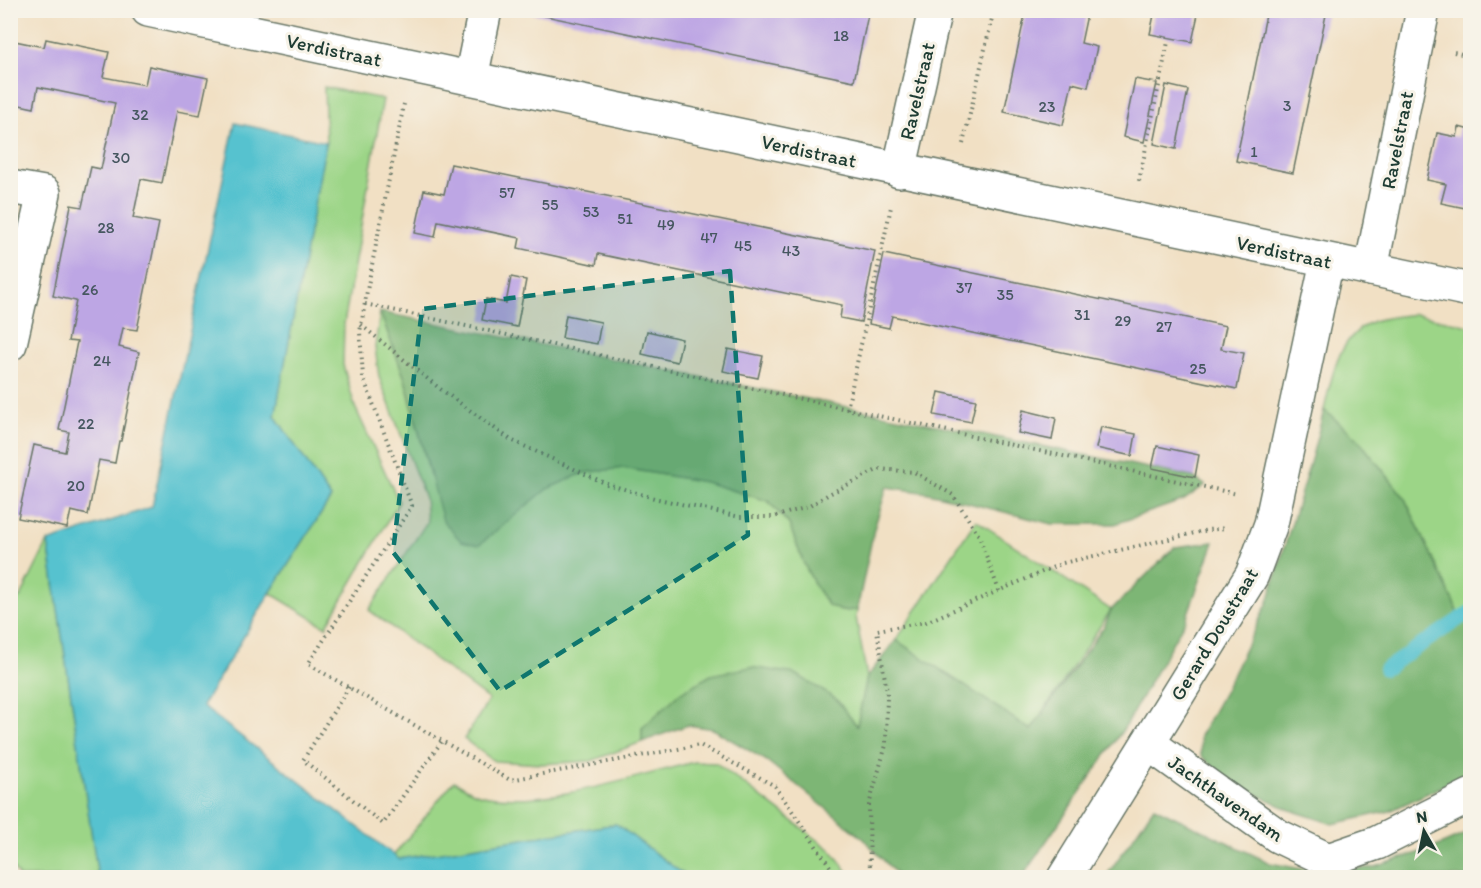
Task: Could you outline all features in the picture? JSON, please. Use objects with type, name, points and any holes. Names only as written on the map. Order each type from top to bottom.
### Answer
[{"type":"street","name":"Verdistraat","points":[[148,10],[898,171],[1470,290]]},
{"type":"street","points":[[471,78],[485,10]]},
{"type":"street","name":"Ravelstraat","points":[[898,171],[935,10]]},
{"type":"street","name":"Ravelstraat","points":[[1371,269],[1423,10]]},
{"type":"street","points":[[10,187],[44,193],[10,345]]},
{"type":"street","name":"Gerard Doustraat","points":[[1064,878],[1252,576],[1274,513],[1327,261]]},
{"type":"street","name":"Jachthavendam","points":[[1148,743],[1278,836],[1328,860],[1377,843],[1470,796]]},
{"type":"path","points":[[955,183],[994,10]]},
{"type":"path","points":[[1131,220],[1168,42]]},
{"type":"path","points":[[412,66],[361,325],[363,377],[412,506],[309,663],[510,780],[700,745],[775,786],[838,878]]},
{"type":"path","points":[[847,409],[898,171]]},
{"type":"path","points":[[365,304],[847,409],[1274,513]]},
{"type":"path","points":[[361,325],[440,388],[511,440],[607,484],[654,498],[740,517],[773,517],[808,507],[879,469],[914,472],[953,495],[979,536],[999,591]]},
{"type":"path","points":[[10,473],[15,491],[10,514]]},
{"type":"path","points":[[870,878],[868,805],[886,746],[887,692],[877,630],[926,622],[1063,563],[1274,513]]},
{"type":"path","points":[[349,687],[303,760],[383,824],[442,741]]},
{"type":"highlighted area","points":[[730,271],[748,535],[500,691],[393,552],[422,309]]},
{"type":"green space","points":[[324,87],[383,99],[344,324],[343,365],[355,407],[399,502],[326,627],[270,593],[331,498],[275,416],[326,142]]},
{"type":"green space","points":[[380,312],[405,379],[430,476],[479,544],[547,489],[583,473],[623,468],[705,482],[768,501],[789,524],[804,564],[828,605],[841,611],[857,610],[856,617],[867,677],[857,726],[836,699],[642,728],[642,742],[591,761],[541,764],[494,761],[464,739],[489,700],[369,610],[427,522],[425,498],[379,377],[375,347]]},
{"type":"green space","points":[[380,312],[1193,477],[1205,485],[1184,500],[1115,524],[1052,524],[929,493],[887,487],[874,529],[857,610],[841,611],[828,605],[804,564],[789,524],[768,501],[705,482],[623,468],[583,473],[547,489],[479,545],[461,541],[443,521],[405,379]]},
{"type":"green space","points":[[1415,314],[1470,326],[1470,612],[1461,618],[1404,497],[1357,438],[1324,410],[1338,359],[1352,337],[1374,321]]},
{"type":"green space","points":[[1324,410],[1357,438],[1404,497],[1461,618],[1470,612],[1470,773],[1390,811],[1333,824],[1290,810],[1233,783],[1201,756],[1200,736],[1268,602]]},
{"type":"green space","points":[[976,520],[1111,610],[1031,730],[896,640]]},
{"type":"green space","points":[[48,542],[98,877],[19,877],[11,865],[11,595],[20,598]]},
{"type":"green space","points":[[1214,542],[1186,619],[1124,728],[1022,877],[899,877],[864,839],[767,761],[713,729],[688,725],[642,742],[642,728],[681,692],[711,675],[751,667],[796,674],[836,699],[857,726],[867,677],[896,640],[1031,730],[1105,625],[1111,610],[1175,547]]},
{"type":"green space","points":[[694,762],[716,763],[831,850],[852,877],[687,877],[616,824],[399,859],[394,855],[454,781],[479,794],[503,798],[529,797],[615,783]]},
{"type":"green space","points":[[1154,807],[1270,863],[1322,873],[1375,867],[1433,848],[1470,832],[1470,877],[1105,878]]},
{"type":"water","points":[[235,123],[326,142],[275,416],[331,498],[202,706],[399,859],[616,824],[687,877],[98,877],[48,542],[152,507]]},
{"type":"building","points":[[531,10],[869,10],[854,81],[531,13]]},
{"type":"building","points":[[1026,10],[1088,10],[1081,43],[1097,47],[1088,87],[1072,83],[1063,125],[1004,112]]},
{"type":"building","points":[[1155,10],[1199,10],[1192,42],[1150,34]]},
{"type":"building","points":[[1267,10],[1327,10],[1293,173],[1236,161]]},
{"type":"building","points":[[46,39],[109,52],[103,77],[145,85],[149,66],[208,78],[200,115],[177,111],[162,183],[141,179],[133,218],[159,223],[137,330],[123,328],[119,347],[139,352],[121,441],[119,441],[115,463],[99,460],[88,515],[71,511],[67,528],[18,518],[34,445],[65,452],[69,432],[59,430],[77,342],[68,341],[76,301],[53,296],[71,205],[82,207],[91,167],[101,169],[115,103],[38,87],[34,108],[10,103],[10,40],[44,47]]},
{"type":"building","points":[[1135,79],[1157,83],[1144,142],[1123,137]]},
{"type":"building","points":[[1166,85],[1188,90],[1176,149],[1154,144]]},
{"type":"building","points":[[1459,127],[1470,130],[1470,209],[1441,203],[1446,184],[1427,180],[1437,133],[1457,137]]},
{"type":"building","points":[[451,164],[875,251],[861,322],[840,318],[842,305],[598,254],[596,265],[518,248],[520,238],[438,221],[435,237],[415,233],[424,190],[444,194]]},
{"type":"building","points":[[884,254],[1226,326],[1221,349],[1244,353],[1237,389],[892,316],[889,328],[869,324]]},
{"type":"building","points":[[511,277],[526,280],[517,327],[482,320],[486,299],[506,303]]},
{"type":"building","points":[[566,315],[601,322],[597,344],[562,338]]},
{"type":"building","points":[[647,331],[682,339],[677,362],[642,354]]},
{"type":"building","points":[[728,349],[763,356],[758,378],[723,371]]},
{"type":"building","points":[[939,392],[976,400],[971,422],[934,415]]},
{"type":"building","points":[[1023,410],[1056,418],[1052,440],[1018,433]]},
{"type":"building","points":[[1101,427],[1136,434],[1132,456],[1096,448]]},
{"type":"building","points":[[1157,446],[1199,455],[1195,477],[1152,468]]},
{"type":"waterway","points":[[1385,669],[1470,612]]}]
